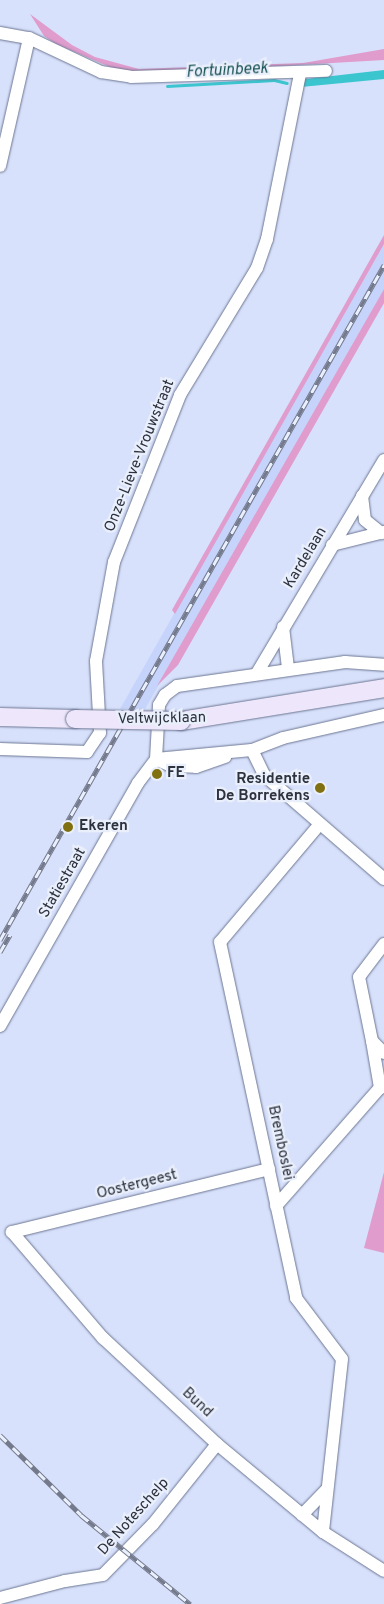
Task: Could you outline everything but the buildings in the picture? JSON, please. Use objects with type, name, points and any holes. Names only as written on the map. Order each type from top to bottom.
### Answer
[{"type":"street","points":[[0,33],[29,38],[86,66],[117,76],[206,78],[326,71]]},
{"type":"street","points":[[0,166],[29,38]]},
{"type":"street","name":"Onze-Lieve-Vrouwstraat","points":[[0,749],[78,753],[90,749],[102,727],[96,661],[114,562],[180,395],[257,268],[267,239],[300,74]]},
{"type":"street","name":"Kardelaan","points":[[257,673],[384,460]]},
{"type":"street","points":[[362,496],[364,520],[382,532]]},
{"type":"street","points":[[332,545],[382,532]]},
{"type":"street","points":[[283,627],[288,668]]},
{"type":"street","points":[[384,665],[344,662],[288,668],[185,684],[165,695],[158,712],[156,759],[171,766],[196,767],[235,753],[252,750],[283,738],[384,715]]},
{"type":"street","name":"Veltwijcklaan","points":[[0,717],[181,721],[383,689]]},
{"type":"street","points":[[252,750],[264,775],[319,825],[384,879]]},
{"type":"street","name":"Statiestraat","points":[[0,1026],[138,783],[156,759]]},
{"type":"street","name":"Bremboslei","points":[[319,825],[220,942],[296,1298],[342,1359],[326,1489],[324,1532]]},
{"type":"street","points":[[276,1206],[382,1086],[359,977],[384,944]]},
{"type":"street","points":[[372,1040],[384,1053]]},
{"type":"street","name":"Oostergeest","points":[[12,1232],[269,1169]]},
{"type":"street","name":"Bund","points":[[12,1232],[102,1338],[218,1444],[302,1515],[384,1572]]},
{"type":"street","name":"De Noteschelp","points":[[0,1598],[64,1581],[103,1575],[153,1524],[218,1444]]},
{"type":"street","points":[[302,1515],[326,1489]]},
{"type":"shaded area","points":[[30,14],[72,45],[95,57],[139,69],[303,63],[384,49],[384,60],[161,73],[117,70],[56,44],[44,36]]},
{"type":"shaded area","points":[[384,70],[384,79],[301,87],[302,80],[306,79]]},
{"type":"shaded area","points":[[384,235],[384,244],[175,614],[172,610]]},
{"type":"shaded area","points":[[384,244],[384,289],[145,709],[120,709]]},
{"type":"shaded area","points":[[384,289],[384,303],[178,665],[157,686]]},
{"type":"shaded area","points":[[384,1172],[384,1253],[364,1248]]},
{"type":"waterway","name":"Fortuinbeek","points":[[167,86],[274,80],[287,83]]},
{"type":"railway","points":[[0,940],[384,265]]},
{"type":"railway","points":[[0,952],[10,935]]},
{"type":"railway","points":[[0,1435],[81,1515],[190,1604]]},
{"type":"place","name":"FE","points":[[157,774]]},
{"type":"place","name":"Residentie De Borrekens","points":[[320,788]]},
{"type":"place","name":"Ekeren","points":[[68,827]]}]
